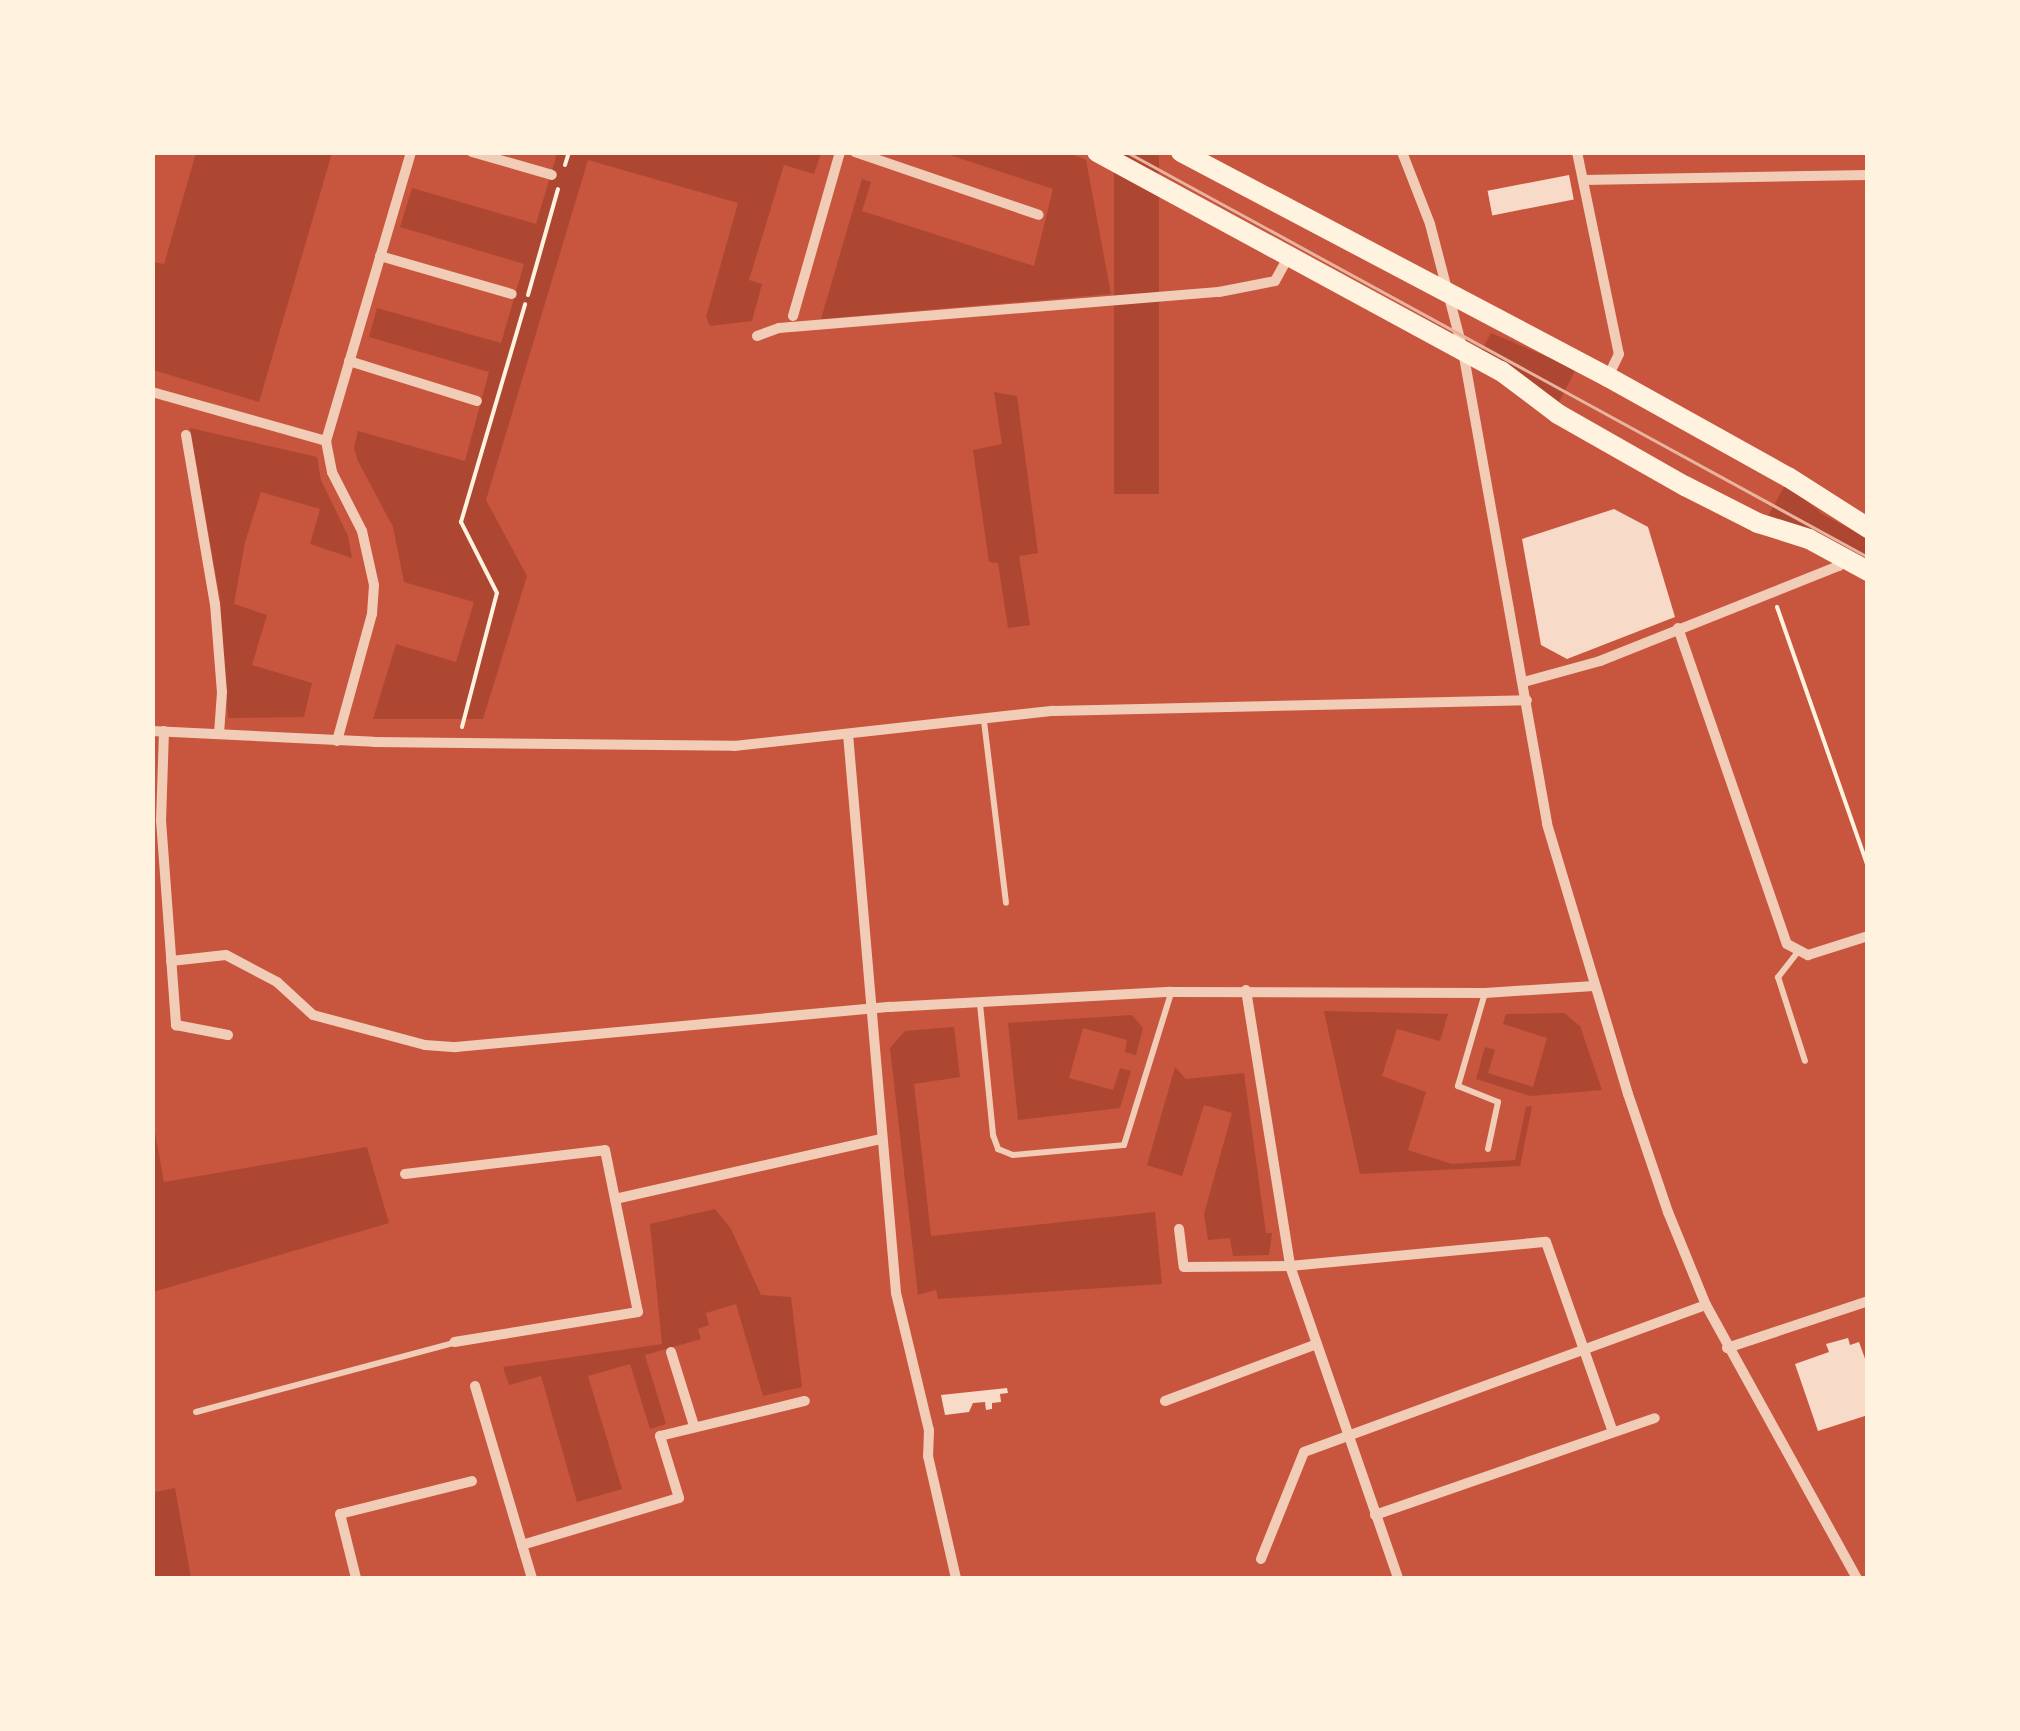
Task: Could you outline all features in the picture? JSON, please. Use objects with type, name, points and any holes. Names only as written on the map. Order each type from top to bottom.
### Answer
[{"type":"main road","points":[[1097,152],[1501,371],[1558,414],[1685,486],[1758,523],[1810,539],[1868,571]]},
{"type":"main road","points":[[1181,152],[1608,377],[1788,477],[1868,528]]},
{"type":"street","points":[[336,741],[372,614],[374,584],[362,531],[332,472],[326,441],[411,152]]},
{"type":"street","points":[[472,152],[552,175]]},
{"type":"street","points":[[793,316],[840,152]]},
{"type":"street","points":[[855,152],[1038,215]]},
{"type":"street","points":[[1402,152],[1425,210],[1463,351],[1547,824],[1594,986],[1668,1212],[1706,1305],[1856,1578]]},
{"type":"street","points":[[1576,152],[1619,354],[1608,377]]},
{"type":"street","points":[[1583,180],[1868,174]]},
{"type":"street","points":[[380,256],[512,294]]},
{"type":"street","points":[[757,336],[780,328],[1219,292],[1275,281],[1288,258]]},
{"type":"street","points":[[348,360],[477,401]]},
{"type":"street","points":[[152,392],[326,441]]},
{"type":"street","points":[[186,435],[214,604],[222,692],[219,734]]},
{"type":"street","points":[[1524,682],[1600,661],[1838,566],[1845,558]]},
{"type":"street","points":[[1678,628],[1787,944],[1808,955],[1868,936]]},
{"type":"street","points":[[228,1035],[176,1025],[158,731],[336,741],[734,746],[1071,710],[1527,700]]},
{"type":"street","points":[[848,734],[896,1293],[928,1430],[928,1456],[956,1578]]},
{"type":"street","points":[[171,961],[226,954],[277,982],[314,1015],[425,1045],[456,1047],[869,1010],[1171,992],[1485,994],[1594,986]]},
{"type":"street","points":[[1246,990],[1290,1266],[1314,1345],[1398,1578]]},
{"type":"street","points":[[614,1199],[880,1140]]},
{"type":"street","points":[[405,1174],[605,1150],[638,1312],[454,1342]]},
{"type":"street","points":[[1179,1228],[1184,1267],[1290,1266],[1546,1242],[1613,1432]]},
{"type":"street","points":[[1727,1348],[1868,1301]]},
{"type":"street","points":[[1262,1558],[1304,1452],[1706,1305]]},
{"type":"street","points":[[1165,1401],[1314,1345]]},
{"type":"street","points":[[671,1352],[694,1426]]},
{"type":"street","points":[[475,1386],[532,1578]]},
{"type":"street","points":[[522,1546],[679,1498],[660,1436],[805,1400]]},
{"type":"street","points":[[1375,1514],[1654,1418]]},
{"type":"street","points":[[356,1578],[340,1514],[472,1481]]},
{"type":"lane","points":[[984,721],[1006,903]]},
{"type":"lane","points":[[1797,952],[1778,976],[1805,1060]]},
{"type":"lane","points":[[980,1004],[993,1135],[998,1149],[1013,1155],[1124,1145],[1171,992]]},
{"type":"lane","points":[[1485,994],[1458,1086],[1498,1102],[1488,1149]]},
{"type":"lane","points":[[196,1412],[454,1342]]},
{"type":"path","points":[[464,741],[461,721],[498,593],[461,522],[569,152]]},
{"type":"path","points":[[1772,593],[1868,866]]},
{"type":"shaded area","points":[[196,153],[332,153],[259,402],[153,370],[153,262],[164,264]]},
{"type":"shaded area","points":[[557,153],[821,153],[814,174],[784,165],[749,280],[762,284],[752,321],[710,326],[706,317],[738,203],[588,160],[486,500],[527,576],[483,719],[373,719],[396,644],[456,662],[474,602],[404,582],[393,527],[354,448],[358,431],[465,461],[489,372],[369,337],[377,308],[501,343],[524,264],[400,227],[412,188],[536,224]]},
{"type":"shaded area","points":[[944,153],[1069,153],[1086,160],[1111,294],[821,319],[862,179],[871,182],[862,211],[1034,266],[1053,189]]},
{"type":"shaded area","points":[[1114,153],[1159,153],[1159,494],[1114,494]]},
{"type":"shaded area","points":[[1491,333],[1576,369],[1557,406],[1480,353]]},
{"type":"shaded area","points":[[994,392],[1017,396],[1038,553],[1019,556],[1030,625],[1008,628],[998,563],[989,562],[973,450],[1002,444]]},
{"type":"shaded area","points":[[190,428],[317,457],[321,480],[348,536],[352,558],[310,544],[320,509],[261,492],[245,542],[234,604],[267,615],[252,665],[312,683],[304,717],[228,718],[220,599]]},
{"type":"shaded area","points":[[1786,483],[1822,514],[1867,538],[1867,562],[1767,518]]},
{"type":"shaded area","points":[[1324,1011],[1448,1014],[1440,1041],[1397,1029],[1382,1076],[1426,1092],[1408,1150],[1452,1164],[1515,1160],[1526,1107],[1532,1106],[1520,1166],[1360,1174]]},
{"type":"shaded area","points":[[1564,1013],[1580,1026],[1602,1090],[1530,1096],[1476,1079],[1485,1047],[1495,1050],[1488,1073],[1533,1087],[1547,1038],[1503,1024],[1506,1014]]},
{"type":"shaded area","points":[[1132,1015],[1143,1028],[1136,1055],[1125,1052],[1127,1040],[1083,1028],[1069,1078],[1113,1090],[1120,1068],[1131,1071],[1120,1108],[1018,1120],[1008,1023]]},
{"type":"shaded area","points":[[954,1027],[960,1077],[914,1084],[931,1236],[1155,1212],[1162,1284],[938,1299],[936,1290],[918,1295],[890,1048],[905,1031]]},
{"type":"shaded area","points":[[1175,1067],[1186,1079],[1244,1073],[1266,1233],[1272,1233],[1269,1255],[1233,1256],[1230,1238],[1208,1240],[1204,1214],[1232,1113],[1204,1105],[1182,1176],[1147,1165]]},
{"type":"shaded area","points":[[153,1121],[164,1182],[367,1147],[389,1223],[153,1292]]},
{"type":"shaded area","points":[[715,1209],[731,1229],[761,1295],[791,1297],[802,1387],[763,1396],[736,1304],[706,1313],[709,1325],[698,1329],[701,1339],[645,1355],[666,1424],[650,1429],[630,1364],[588,1376],[622,1489],[577,1502],[541,1376],[509,1385],[503,1367],[662,1344],[650,1224]]},
{"type":"shaded area","points":[[153,1484],[155,1492],[175,1488],[191,1578],[153,1578]]},
{"type":"building","points":[[1569,175],[1574,200],[1492,215],[1488,191]]},
{"type":"building","points":[[1614,509],[1648,527],[1675,617],[1567,659],[1541,645],[1522,539]]},
{"type":"building","points":[[1848,1338],[1850,1345],[1859,1342],[1868,1367],[1868,1415],[1818,1431],[1795,1364],[1829,1352],[1826,1344]]},
{"type":"building","points":[[1007,1388],[1008,1393],[1000,1394],[1001,1402],[992,1403],[992,1409],[986,1410],[985,1402],[973,1403],[969,1412],[945,1415],[941,1395]]},
{"type":"tram line","points":[[1127,152],[1868,557]]}]
